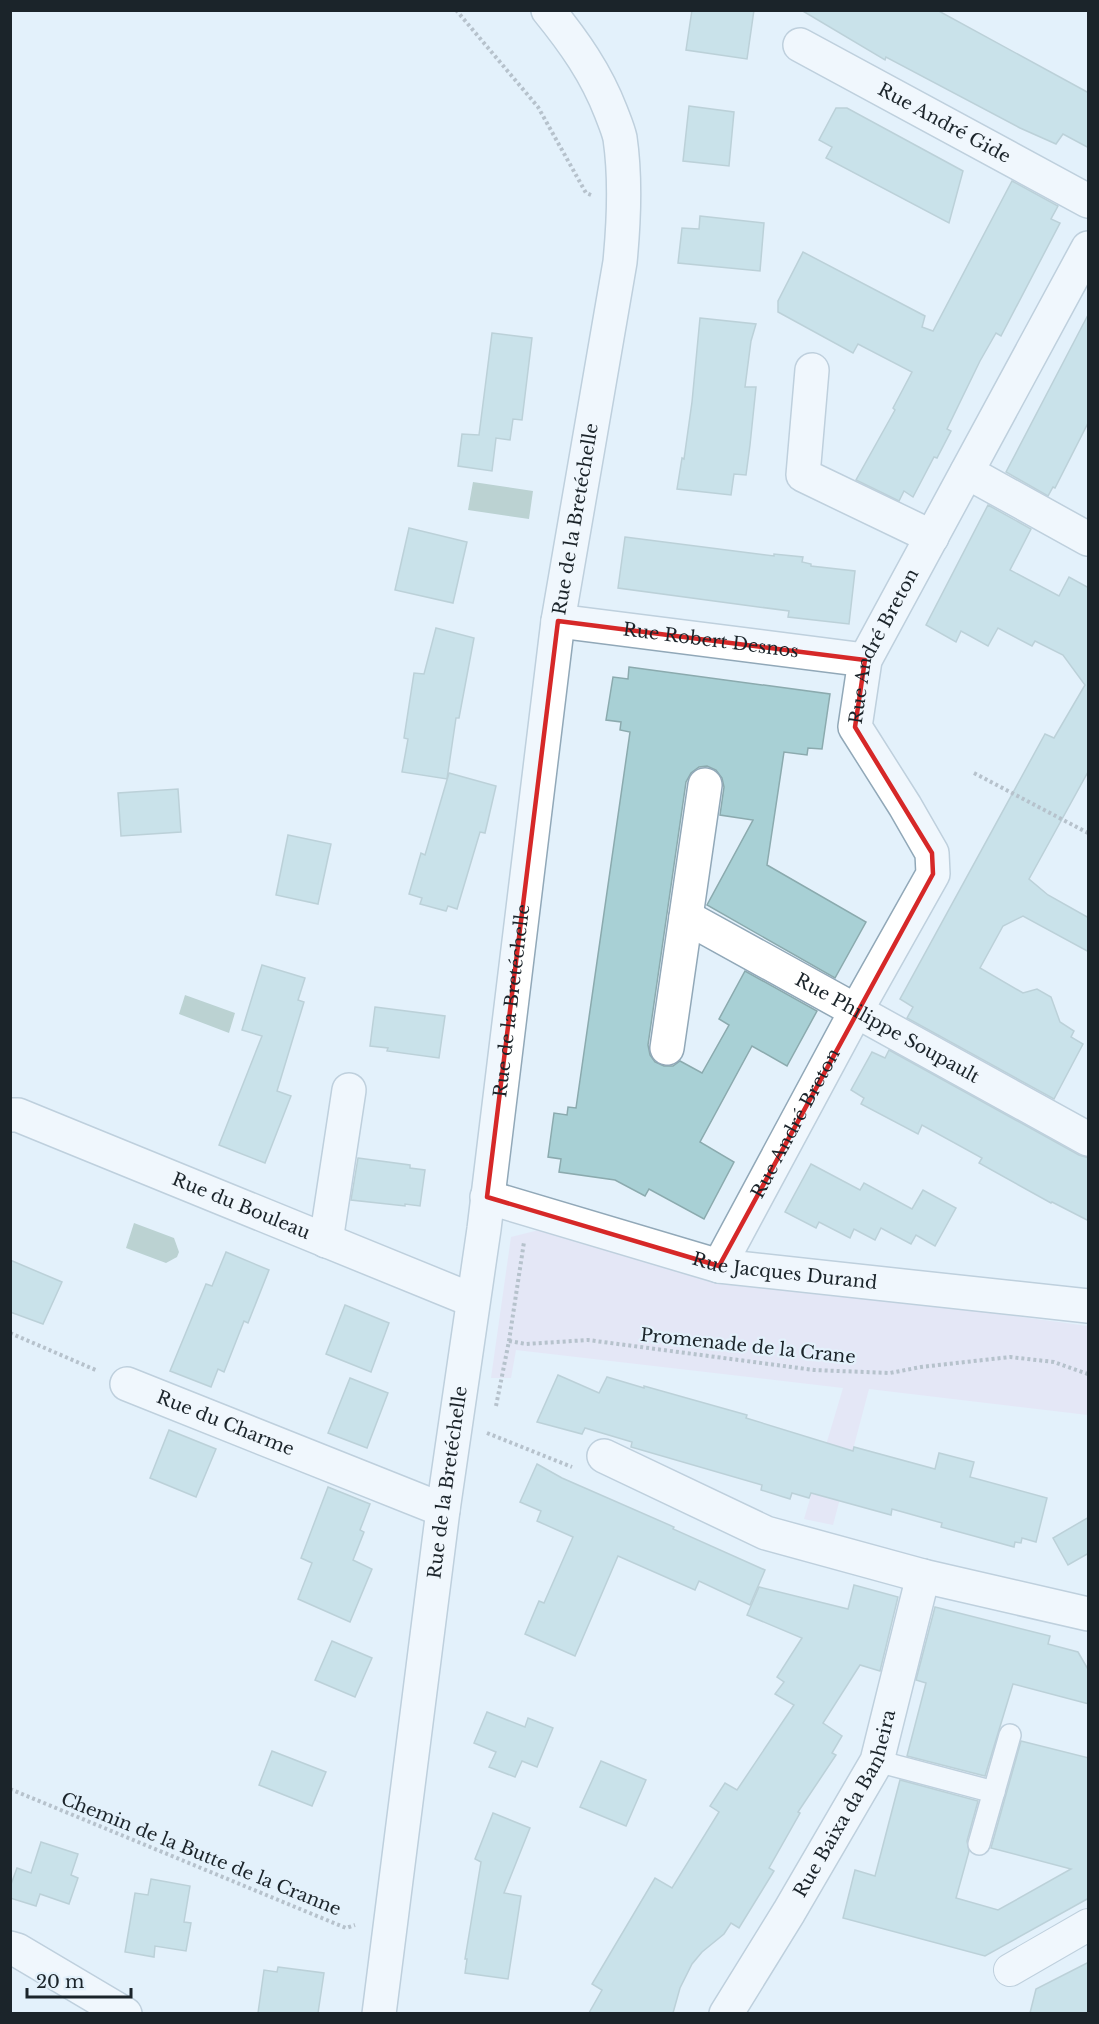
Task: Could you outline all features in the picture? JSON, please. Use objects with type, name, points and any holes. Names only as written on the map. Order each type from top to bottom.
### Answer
[{"type":"street","name":"Rue de la Bretéchelle","points":[[379,2013],[443,1510],[484,1229],[558,621],[619,275],[625,208],[620,136],[606,98],[590,67],[548,10]]},
{"type":"street","name":"Rue André Gide","points":[[800,45],[1089,201]]},
{"type":"street","name":"Rue André Breton","points":[[719,1266],[856,1011],[933,874],[932,853],[855,727],[865,660],[1089,248]]},
{"type":"street","points":[[812,370],[803,475],[932,537]]},
{"type":"street","points":[[967,472],[1089,539]]},
{"type":"street","name":"Rue Robert Desnos","points":[[558,621],[865,660]]},
{"type":"street","points":[[667,1048],[705,785]]},
{"type":"street","name":"Rue Philippe Soupault","points":[[686,917],[1089,1138]]},
{"type":"street","points":[[326,1241],[349,1090]]},
{"type":"street","name":"Rue du Bouleau","points":[[10,1115],[18,1115],[472,1300]]},
{"type":"street","name":"Rue Jacques Durand","points":[[487,1197],[719,1266],[1089,1306]]},
{"type":"street","name":"Rue du Charme","points":[[127,1384],[443,1510]]},
{"type":"street","points":[[604,1456],[766,1533],[923,1576],[1089,1614]]},
{"type":"street","name":"Rue Baixa da Banheira","points":[[726,2013],[789,1912],[877,1761],[923,1576]]},
{"type":"street","points":[[1010,1970],[1089,1925]]},
{"type":"street","points":[[10,1948],[125,2013]]},
{"type":"lane","points":[[979,1844],[1010,1735]]},
{"type":"lane","points":[[877,1761],[994,1792]]},
{"type":"path","points":[[456,10],[538,107],[586,193],[625,208]]},
{"type":"path","points":[[974,773],[1089,833]]},
{"type":"path","points":[[495,1410],[509,1341],[525,1238],[534,1212]]},
{"type":"path","points":[[10,1333],[127,1384]]},
{"type":"path","name":"Promenade de la Crane","points":[[509,1341],[526,1344],[588,1340],[814,1370],[890,1373],[921,1367],[1010,1357],[1054,1362],[1089,1374]]},
{"type":"path","points":[[490,1433],[590,1474],[604,1456]]},
{"type":"path","name":"Chemin de la Butte de la Cranne","points":[[10,1789],[346,1928],[363,1921]]},
{"type":"highlighted area","points":[[558,621],[865,660],[855,727],[932,853],[933,874],[719,1266],[487,1197]]},
{"type":"shaded area","points":[[473,482],[533,491],[529,519],[468,510]]},
{"type":"shaded area","points":[[185,995],[235,1013],[229,1033],[179,1014]]},
{"type":"shaded area","points":[[134,1223],[174,1238],[179,1252],[177,1257],[166,1263],[126,1248]]},
{"type":"shaded area","points":[[543,1229],[676,1270],[1088,1326],[1088,1415],[869,1389],[833,1525],[804,1519],[843,1388],[516,1350],[511,1378],[491,1378],[511,1237]]},
{"type":"building","points":[[692,10],[754,10],[747,59],[686,50]]},
{"type":"building","points":[[801,10],[937,10],[1089,93],[1089,148],[1063,134],[1056,144],[1020,128],[886,57],[885,60]]},
{"type":"building","points":[[689,106],[734,112],[729,166],[683,161]]},
{"type":"building","points":[[836,108],[847,108],[963,171],[949,223],[826,158],[832,147],[819,140]]},
{"type":"building","points":[[1012,181],[1058,206],[1051,219],[1060,223],[1001,336],[996,333],[980,361],[947,429],[951,431],[937,458],[934,457],[913,497],[904,491],[899,501],[856,480],[895,410],[893,408],[912,372],[858,344],[853,353],[778,312],[778,301],[803,252],[925,316],[922,327],[933,331]]},
{"type":"building","points":[[700,216],[764,223],[760,271],[678,263],[682,228],[699,229]]},
{"type":"building","points":[[1089,313],[1089,421],[1055,488],[1053,487],[1048,496],[1006,472]]},
{"type":"building","points":[[700,318],[756,324],[751,341],[745,387],[756,387],[746,475],[734,474],[731,495],[677,489],[682,458],[684,459],[692,402]]},
{"type":"building","points":[[492,333],[532,338],[522,420],[513,419],[510,440],[496,438],[492,471],[458,466],[462,434],[479,435]]},
{"type":"building","points":[[988,505],[1031,529],[1010,570],[1059,596],[1069,577],[1089,588],[1089,770],[1029,879],[1048,895],[1089,918],[1089,952],[1023,916],[1003,926],[980,968],[1023,993],[1037,989],[1051,997],[1060,1022],[1074,1031],[1071,1037],[1083,1044],[1054,1099],[907,1018],[913,1007],[900,999],[1045,734],[1054,738],[1085,685],[1063,655],[1035,641],[1032,646],[998,628],[988,646],[961,631],[956,642],[926,625]]},
{"type":"building","points":[[409,528],[467,542],[453,603],[395,590]]},
{"type":"building","points":[[625,537],[774,556],[774,554],[803,557],[802,562],[811,564],[811,566],[855,571],[849,624],[788,617],[789,611],[618,588]]},
{"type":"building","points":[[436,628],[474,638],[459,718],[456,718],[447,779],[402,772],[408,739],[404,738],[414,673],[424,674]]},
{"type":"building","points":[[629,667],[830,694],[822,749],[808,748],[807,755],[784,752],[767,865],[866,922],[835,978],[707,905],[753,820],[720,815],[724,787],[722,778],[716,770],[707,766],[699,767],[691,773],[686,782],[648,1045],[650,1055],[655,1062],[664,1066],[673,1066],[680,1061],[702,1073],[729,1025],[719,1019],[745,971],[817,1011],[787,1066],[752,1046],[700,1142],[734,1162],[704,1219],[649,1189],[645,1196],[615,1180],[559,1172],[561,1159],[548,1157],[554,1113],[567,1115],[568,1107],[576,1108],[630,732],[620,730],[621,722],[606,720],[613,677],[628,679]]},
{"type":"building","points":[[449,773],[496,786],[485,833],[480,832],[457,909],[448,906],[446,911],[420,904],[422,898],[409,894],[421,853],[425,855]]},
{"type":"building","points":[[178,789],[181,832],[121,836],[118,793]]},
{"type":"building","points":[[288,835],[331,844],[318,904],[276,895]]},
{"type":"building","points":[[262,965],[305,978],[298,1000],[304,1002],[277,1091],[291,1096],[265,1163],[219,1145],[262,1036],[242,1030]]},
{"type":"building","points":[[375,1007],[445,1016],[439,1058],[387,1051],[388,1048],[370,1046]]},
{"type":"building","points":[[889,1050],[1079,1155],[1089,1158],[1089,1221],[1051,1203],[979,1163],[982,1158],[922,1125],[918,1134],[861,1104],[864,1098],[851,1090],[872,1052],[885,1058]]},
{"type":"building","points":[[358,1158],[410,1165],[410,1168],[425,1170],[420,1206],[351,1200]]},
{"type":"building","points":[[811,1164],[860,1190],[864,1183],[912,1209],[923,1190],[956,1208],[935,1246],[916,1235],[911,1244],[881,1228],[875,1240],[854,1229],[850,1238],[819,1222],[816,1228],[785,1212]]},
{"type":"building","points":[[226,1252],[269,1270],[248,1323],[244,1321],[224,1372],[218,1369],[211,1387],[170,1371],[206,1284],[212,1286]]},
{"type":"building","points":[[10,1260],[62,1282],[43,1324],[10,1312]]},
{"type":"building","points":[[345,1305],[389,1323],[371,1372],[326,1354]]},
{"type":"building","points":[[558,1375],[599,1393],[607,1377],[644,1388],[644,1386],[747,1415],[746,1418],[853,1451],[854,1447],[935,1469],[939,1453],[974,1462],[970,1477],[1047,1498],[1036,1542],[1022,1538],[1021,1543],[1015,1542],[1014,1547],[941,1527],[942,1523],[892,1509],[891,1515],[811,1493],[809,1498],[792,1493],[790,1499],[761,1490],[762,1485],[631,1447],[632,1442],[585,1428],[582,1434],[537,1422]]},
{"type":"building","points":[[350,1378],[388,1393],[367,1448],[328,1433]]},
{"type":"building","points":[[169,1430],[216,1449],[196,1497],[150,1478]]},
{"type":"building","points":[[537,1464],[562,1478],[765,1570],[750,1605],[699,1581],[695,1590],[618,1556],[575,1656],[525,1634],[539,1601],[544,1603],[573,1537],[537,1521],[541,1511],[520,1502]]},
{"type":"building","points":[[328,1487],[370,1504],[360,1530],[364,1532],[353,1560],[372,1569],[350,1622],[298,1599],[312,1563],[301,1558]]},
{"type":"building","points":[[1089,1517],[1089,1553],[1068,1565],[1053,1538]]},
{"type":"building","points":[[854,1585],[898,1597],[880,1671],[860,1665],[823,1723],[842,1736],[832,1753],[836,1755],[798,1812],[800,1813],[769,1868],[774,1871],[739,1928],[731,1923],[724,1934],[702,1952],[692,1964],[680,1988],[673,2013],[589,2013],[602,1990],[592,1984],[655,1878],[672,1888],[719,1812],[710,1806],[725,1783],[737,1790],[794,1705],[775,1694],[784,1682],[777,1677],[802,1638],[747,1615],[759,1587],[848,1609]]},
{"type":"building","points":[[935,1607],[1050,1636],[1048,1644],[1078,1652],[1089,1671],[1089,1704],[1013,1684],[985,1776],[907,1756],[926,1683],[916,1680]]},
{"type":"building","points":[[332,1641],[372,1658],[355,1697],[315,1680]]},
{"type":"building","points":[[487,1712],[525,1727],[528,1718],[553,1728],[537,1767],[522,1761],[515,1777],[489,1767],[496,1752],[474,1743]]},
{"type":"building","points":[[1021,1741],[1089,1758],[1089,1898],[985,1956],[843,1918],[855,1870],[875,1876],[900,1780],[978,1801],[967,1841],[969,1851],[956,1898],[998,1910],[1071,1869],[991,1848]]},
{"type":"building","points":[[272,1751],[326,1772],[312,1806],[259,1785]]},
{"type":"building","points":[[601,1761],[646,1780],[626,1826],[580,1807]]},
{"type":"building","points":[[493,1813],[530,1828],[504,1893],[521,1896],[508,1979],[465,1973],[467,1959],[465,1959],[481,1862],[475,1859]]},
{"type":"building","points":[[41,1842],[78,1854],[71,1875],[78,1878],[69,1904],[40,1894],[36,1906],[10,1898],[10,1887],[17,1868],[31,1873]]},
{"type":"building","points":[[151,1879],[190,1886],[184,1922],[191,1923],[186,1951],[155,1946],[154,1957],[125,1952],[135,1893],[148,1895]]},
{"type":"building","points":[[1089,1962],[1089,2013],[1030,2013],[1036,1989]]},
{"type":"building","points":[[278,1967],[324,1973],[318,2013],[258,2013],[264,1970],[277,1972]]}]
